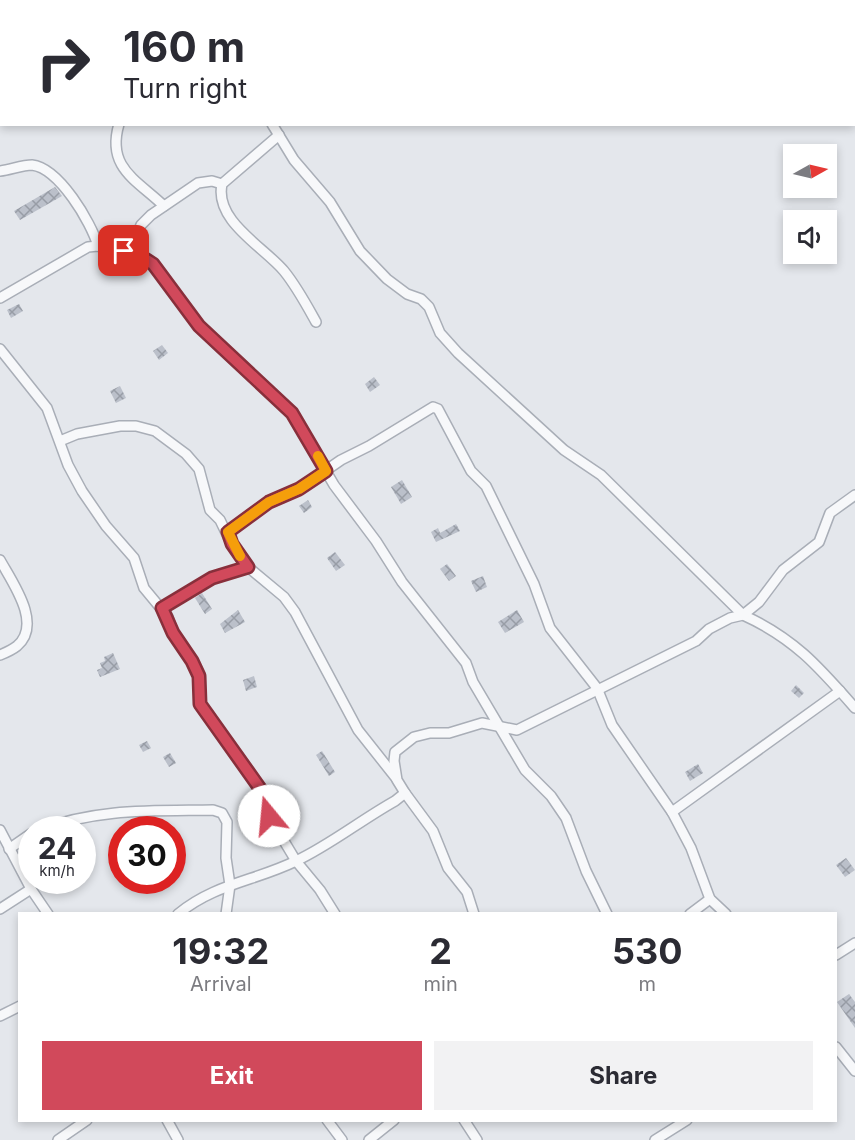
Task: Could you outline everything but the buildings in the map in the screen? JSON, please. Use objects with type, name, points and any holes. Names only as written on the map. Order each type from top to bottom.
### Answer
[{"type":"street","points":[[119,126],[115,150],[117,159],[140,185],[164,206]]},
{"type":"street","points":[[273,126],[294,159],[330,202],[360,251],[387,279],[407,294],[421,299],[429,307],[440,333],[458,353],[564,450],[601,475],[743,615],[772,628],[792,642],[855,708]]},
{"type":"street","points":[[279,135],[222,184],[222,200],[227,213],[282,268],[297,287],[316,322]]},
{"type":"street","points":[[0,171],[30,165],[40,167],[52,175],[81,211],[93,230],[98,246]]},
{"type":"street","points":[[130,252],[141,225],[164,206],[198,183],[212,181],[222,184]]},
{"type":"street","points":[[0,298],[74,253],[88,247],[98,246],[130,252],[153,264],[199,326],[292,413],[326,471],[402,582],[466,663],[472,682],[525,770],[551,796],[566,818],[586,871],[606,912]]},
{"type":"street","points":[[0,349],[47,408],[68,465],[82,491],[106,526],[134,558],[144,588],[162,608],[173,633],[192,661],[199,676],[200,704],[264,794],[269,816],[296,861],[320,890],[334,912]]},
{"type":"street","points":[[228,532],[269,502],[299,489],[433,407],[438,409],[471,471],[486,486],[534,584],[549,628],[597,688],[612,725],[672,812],[691,848],[710,898],[724,912]]},
{"type":"street","points":[[60,441],[77,434],[120,426],[136,426],[155,431],[186,454],[199,469],[210,510],[228,532],[232,544],[248,567],[284,597],[295,612],[358,730],[398,780],[433,831],[448,868],[467,892],[473,912]]},
{"type":"street","points":[[398,780],[394,761],[395,752],[414,737],[430,733],[449,733],[482,723],[517,729],[696,641],[710,629],[730,618],[743,615],[759,602],[783,570],[819,542],[830,513],[855,495]]},
{"type":"street","points":[[0,560],[20,598],[28,624],[27,632],[18,646],[0,655]]},
{"type":"street","points":[[162,608],[212,578],[248,567]]},
{"type":"street","points":[[672,812],[840,691]]},
{"type":"street","points":[[181,912],[203,895],[250,880],[296,861],[405,793]]},
{"type":"street","points":[[87,816],[97,813],[213,810],[222,813],[227,822],[226,858],[230,885],[226,912]]},
{"type":"street","points":[[0,830],[18,865]]},
{"type":"street","points":[[9,849],[18,843]]},
{"type":"street","points":[[0,909],[23,894]]},
{"type":"street","points":[[34,894],[47,912]]},
{"type":"street","points":[[692,912],[710,898]]},
{"type":"street","points":[[837,954],[855,943]]},
{"type":"street","points":[[0,1016],[18,1007]]},
{"type":"street","points":[[837,1048],[855,1070]]},
{"type":"street","points":[[58,1140],[84,1122]]},
{"type":"street","points":[[168,1122],[178,1140]]},
{"type":"street","points":[[328,1122],[342,1140]]},
{"type":"street","points":[[369,1140],[392,1122]]},
{"type":"street","points":[[465,1122],[477,1140]]},
{"type":"street","points":[[655,1140],[684,1122]]},
{"type":"slow traffic","points":[[240,556],[228,532],[269,502],[299,489],[326,471],[318,456]]},
{"type":"route","points":[[124,251],[136,253],[153,264],[199,326],[292,413],[326,471],[299,489],[269,502],[228,532],[232,544],[248,567],[212,578],[162,608],[168,617],[173,633],[199,676],[197,691],[200,704],[264,794],[269,816]]}]
